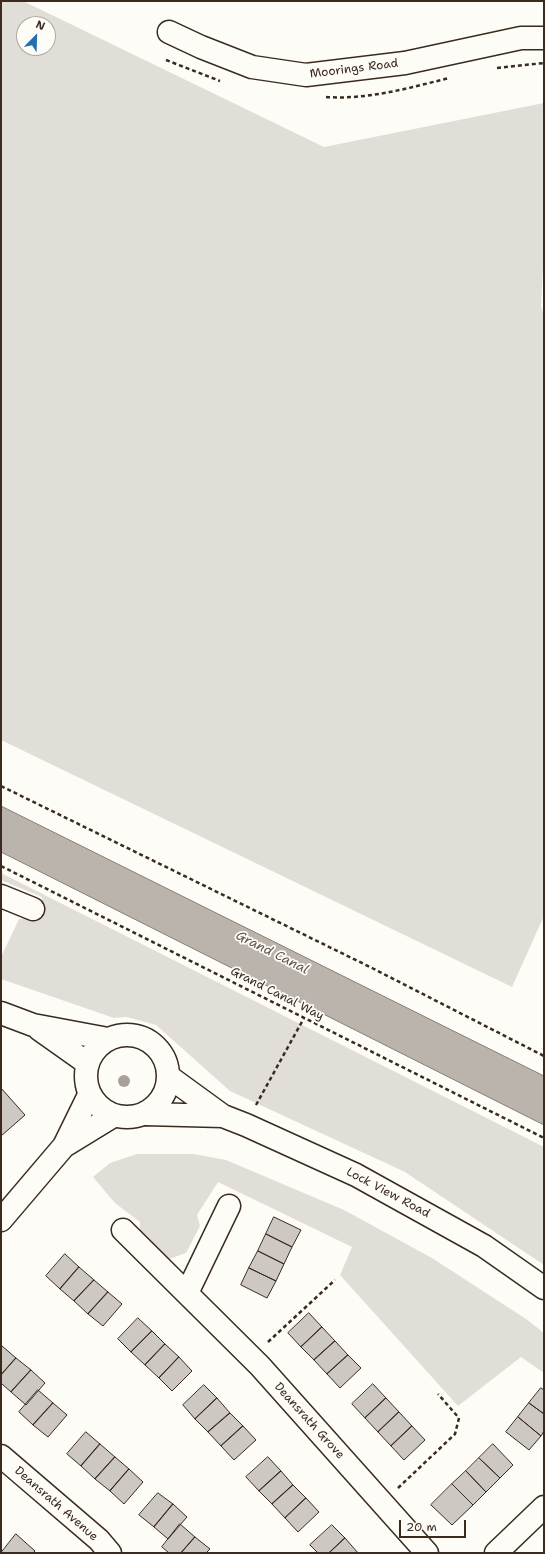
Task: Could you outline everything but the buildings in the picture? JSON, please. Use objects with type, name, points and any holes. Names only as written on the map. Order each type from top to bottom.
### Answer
[{"type":"street","name":"Moorings Road","points":[[169,32],[201,47],[252,67],[306,75],[406,63],[520,38],[544,38]]},
{"type":"street","points":[[1,896],[33,909]]},
{"type":"street","points":[[1,1013],[33,1025],[108,1039]]},
{"type":"street","points":[[33,1025],[87,1063]]},
{"type":"street","points":[[121,1035],[135,1036],[148,1041],[159,1050],[166,1062],[168,1076],[166,1089],[154,1108],[145,1114],[124,1118],[113,1116],[95,1104],[89,1095],[85,1074],[87,1063],[92,1053],[99,1045],[108,1039],[121,1035]]},
{"type":"street","name":"Lock View Road","points":[[168,1076],[223,1116],[356,1175],[484,1246],[544,1288]]},
{"type":"street","points":[[1,1220],[64,1146],[89,1095]]},
{"type":"street","name":"Lock View Road","points":[[145,1114],[223,1116]]},
{"type":"street","points":[[64,1146],[113,1116]]},
{"type":"street","points":[[187,1293],[229,1206]]},
{"type":"street","name":"Deansrath Grove","points":[[123,1230],[260,1366],[427,1553]]},
{"type":"street","name":"Deansrath Avenue","points":[[1,1456],[99,1540],[110,1553]]},
{"type":"street","points":[[496,1553],[544,1507]]},
{"type":"path","points":[[1,786],[365,964],[544,1056]]},
{"type":"path","name":"Grand Canal Way","points":[[1,866],[544,1138]]},
{"type":"path","points":[[256,1105],[304,1018]]},
{"type":"path","points":[[267,1343],[335,1280]]},
{"type":"path","points":[[393,1492],[455,1434],[459,1418],[438,1394]]},
{"type":"shaded area","points":[[1,1],[23,1],[54,16],[16,16],[16,56],[56,56],[56,17],[324,147],[544,103],[544,247],[541,306],[544,316],[544,916],[512,987],[1,740]]},
{"type":"shaded area","points":[[1,873],[544,1147],[544,1265],[405,1172],[230,1091],[156,1025],[126,1017],[114,1018],[1,979],[1,957],[19,919],[39,916],[42,897],[1,880]]},
{"type":"shaded area","points":[[137,1154],[194,1154],[226,1160],[344,1210],[432,1258],[526,1319],[544,1333],[544,1373],[521,1357],[458,1406],[340,1275],[352,1247],[218,1182],[197,1215],[200,1226],[186,1253],[169,1259],[139,1237],[140,1222],[115,1203],[93,1177],[110,1163]]},
{"type":"water","name":"Grand Canal","points":[[1,806],[544,1076],[544,1125],[1,852]]}]
